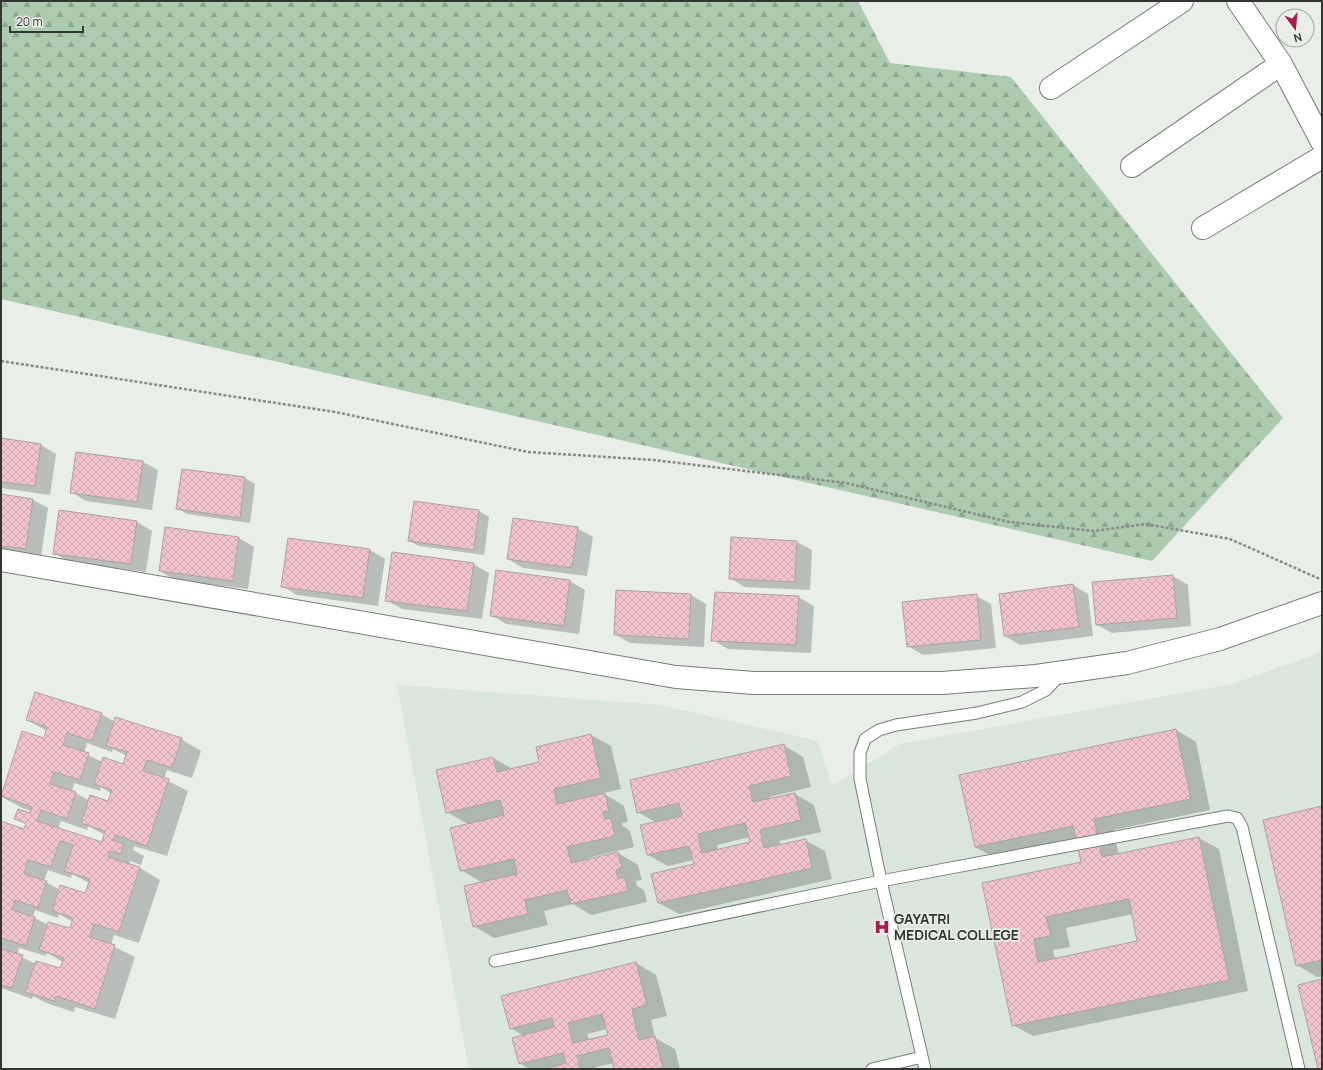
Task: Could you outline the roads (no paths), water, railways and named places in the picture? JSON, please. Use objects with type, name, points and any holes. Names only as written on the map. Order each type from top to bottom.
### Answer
[{"type":"street","points":[[1051,88],[1182,1]]},
{"type":"street","points":[[1238,1],[1281,64],[1322,142]]},
{"type":"street","points":[[1132,166],[1281,64]]},
{"type":"street","points":[[1203,228],[1322,157]]},
{"type":"street","points":[[1,560],[676,677],[754,683],[942,683],[1036,676],[1127,663],[1220,639],[1322,603]]},
{"type":"lane","points":[[925,1069],[860,779],[860,754],[865,739],[879,730],[896,725],[977,713],[1022,702],[1046,690],[1064,672]]},
{"type":"lane","points":[[495,962],[882,881],[1228,816],[1237,818],[1242,827],[1299,1069]]},
{"type":"lane","points":[[872,1069],[922,1057]]},
{"type":"place","name":"GAYATRI MEDICAL COLLEGE","points":[[882,927]]}]
